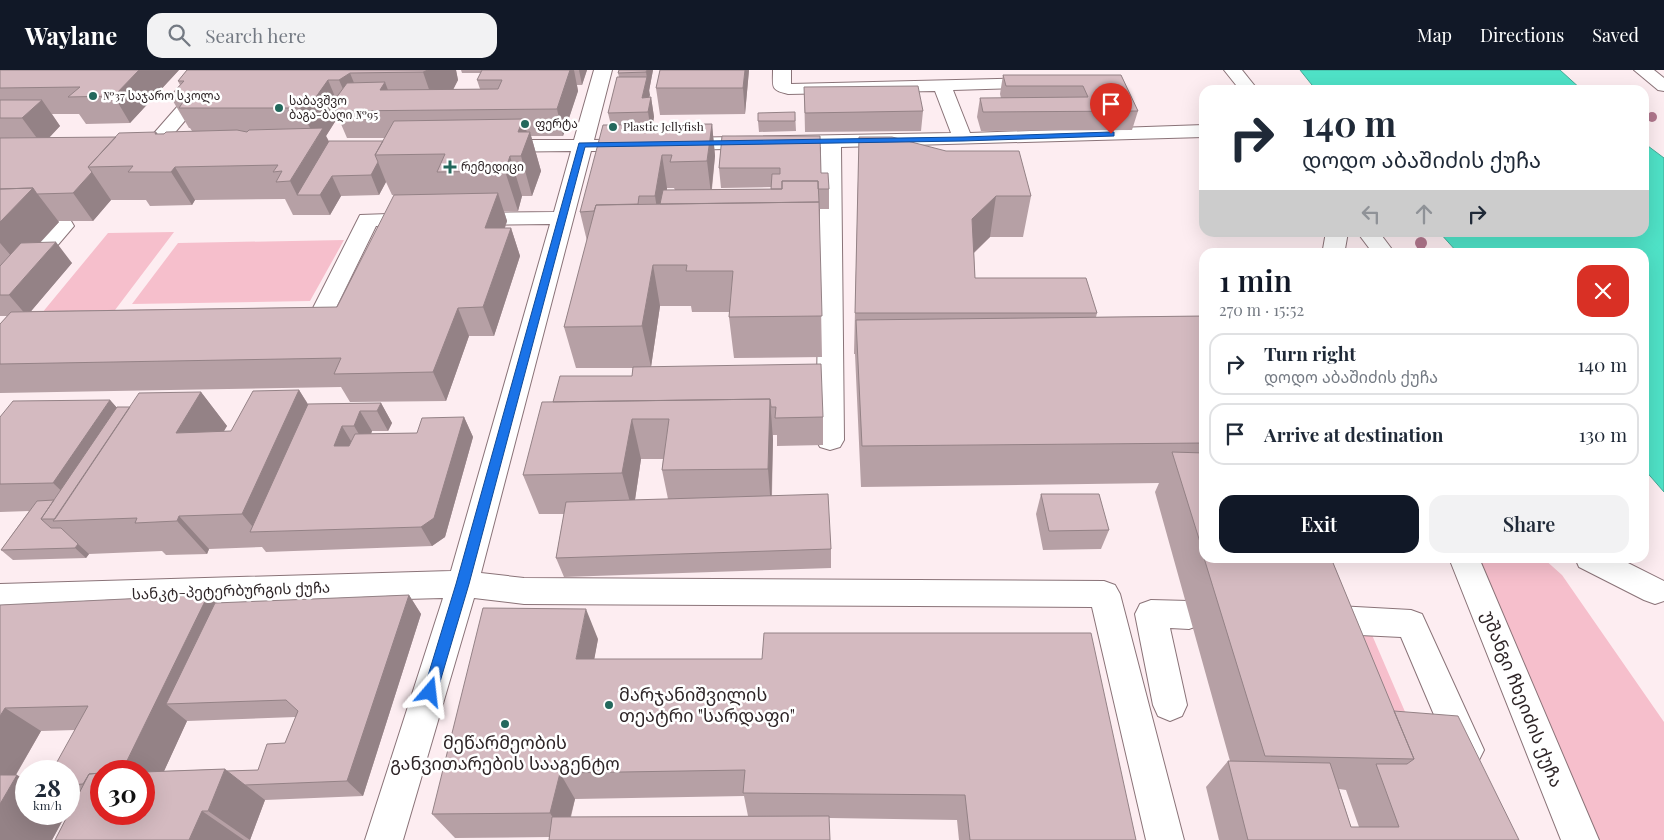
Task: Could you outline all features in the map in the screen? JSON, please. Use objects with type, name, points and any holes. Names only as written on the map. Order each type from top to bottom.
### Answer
[{"type":"main road","points":[[384,840],[463,584],[603,70]]},
{"type":"main road","points":[[782,70],[782,88],[788,89],[890,78],[942,85],[1058,83]]},
{"type":"main road","points":[[1232,70],[1245,85]]},
{"type":"main road","points":[[1643,70],[1664,86]]},
{"type":"main road","points":[[148,152],[211,79]]},
{"type":"main road","points":[[942,85],[963,139]]},
{"type":"main road","points":[[474,147],[963,139],[1199,131]]},
{"type":"main road","points":[[830,440],[831,141]]},
{"type":"main road","points":[[128,152],[178,151]]},
{"type":"main road","points":[[279,323],[318,322],[368,220],[562,218]]},
{"type":"main road","points":[[0,269],[26,268],[63,226]]},
{"type":"main road","points":[[1371,237],[1381,248]]},
{"type":"main road","name":"უშანგი ჩხეიძის ქუჩა","points":[[1466,563],[1580,840]]},
{"type":"main road","points":[[1599,563],[1660,597]]},
{"type":"main road","points":[[1633,563],[1660,597]]},
{"type":"main road","name":"სანკტ-პეტერბურგის ქუჩა","points":[[0,597],[463,584],[524,591],[1104,594],[1165,840]]},
{"type":"main road","points":[[1170,705],[1151,614],[1189,615]]},
{"type":"main road","points":[[1312,619],[1411,624],[1479,777]]},
{"type":"shaded area","points":[[1300,70],[1560,70],[1576,85],[1312,85]]},
{"type":"shaded area","points":[[1649,147],[1664,158],[1664,492],[1649,475],[1649,248],[1453,248],[1444,237],[1649,237]]},
{"type":"shaded area","points":[[174,232],[109,318],[37,319],[108,233]]},
{"type":"shaded area","points":[[344,240],[310,301],[132,304],[178,243]]},
{"type":"shaded area","points":[[1478,563],[1549,563],[1562,575],[1664,722],[1664,840],[1597,840]]},
{"type":"shaded area","points":[[1323,620],[1366,621],[1412,728],[1364,727]]},
{"type":"building","points":[[0,70],[139,70],[114,96],[68,97],[80,87],[0,88]]},
{"type":"building","points":[[187,70],[428,70],[423,72],[350,73],[339,80],[328,80],[311,104],[300,108],[179,108],[183,102],[177,96],[170,96],[184,81],[178,81]]},
{"type":"building","points":[[482,70],[570,70],[557,109],[336,111],[344,98],[336,98],[347,83],[385,82],[380,90],[498,89],[502,80],[477,80]]},
{"type":"building","points":[[619,70],[647,70],[646,72],[618,73]]},
{"type":"building","points":[[660,70],[745,70],[743,88],[656,88]]},
{"type":"building","points":[[1003,75],[1121,75],[1138,111],[983,112],[980,98],[1088,97],[1083,86],[1006,86]]},
{"type":"building","points":[[617,77],[647,77],[642,98],[651,97],[648,112],[608,113]]},
{"type":"building","points":[[918,86],[923,111],[805,113],[804,87]]},
{"type":"building","points":[[0,100],[42,100],[22,118],[0,118]]},
{"type":"building","points":[[795,112],[795,121],[758,121],[758,113]]},
{"type":"building","points":[[523,119],[518,132],[530,132],[521,156],[510,156],[505,171],[437,172],[445,154],[375,155],[394,121]]},
{"type":"building","points":[[712,124],[707,161],[670,162],[672,155],[662,155],[655,196],[639,196],[638,204],[596,205],[594,211],[580,212],[603,125]]},
{"type":"building","points":[[323,128],[290,181],[276,182],[282,171],[273,172],[278,165],[175,167],[171,172],[128,172],[133,166],[88,167],[119,133],[156,132],[155,134],[164,134],[166,132],[237,130],[247,132],[249,130]]},
{"type":"building","points":[[722,136],[820,136],[821,173],[828,173],[829,189],[818,189],[818,181],[782,181],[782,189],[771,189],[772,174],[780,174],[780,168],[719,168]]},
{"type":"building","points":[[116,137],[88,167],[92,172],[73,193],[37,194],[33,188],[0,189],[0,138]]},
{"type":"building","points":[[859,137],[892,137],[946,151],[1019,151],[1031,196],[996,196],[972,219],[975,278],[1086,278],[1097,313],[855,313]]},
{"type":"building","points":[[329,141],[383,141],[375,155],[378,162],[371,175],[332,176],[320,195],[297,195]]},
{"type":"building","points":[[782,181],[818,181],[819,202],[660,204],[663,190],[782,189]]},
{"type":"building","points":[[33,188],[0,222],[0,189]]},
{"type":"building","points":[[498,193],[485,228],[511,228],[483,307],[458,308],[433,372],[334,374],[341,358],[0,364],[0,324],[11,312],[337,307],[394,195]]},
{"type":"building","points":[[819,202],[822,316],[729,317],[733,271],[686,271],[687,265],[653,265],[642,326],[564,327],[596,205]]},
{"type":"building","points":[[56,242],[9,295],[0,295],[0,266],[21,243]]},
{"type":"building","points":[[1199,316],[1199,443],[862,446],[856,320]]},
{"type":"building","points":[[821,364],[823,417],[775,418],[776,407],[771,407],[770,399],[553,402],[560,376],[632,376],[633,367]]},
{"type":"building","points":[[299,390],[242,514],[179,516],[177,521],[135,523],[137,518],[53,521],[139,393],[201,392],[176,433],[231,431],[253,391]]},
{"type":"building","points":[[770,399],[768,469],[662,470],[669,419],[632,419],[622,473],[523,475],[542,402]]},
{"type":"building","points":[[110,400],[53,483],[0,484],[0,417],[13,401]]},
{"type":"building","points":[[381,403],[377,411],[360,411],[354,426],[342,426],[334,446],[349,446],[355,434],[417,433],[422,418],[464,417],[434,518],[421,527],[250,532],[308,404]]},
{"type":"building","points":[[117,407],[130,407],[55,519],[41,519]]},
{"type":"building","points":[[1172,452],[1199,453],[1199,539]]},
{"type":"building","points":[[828,494],[831,549],[556,558],[566,502]]},
{"type":"building","points":[[1041,494],[1099,494],[1109,530],[1049,531]]},
{"type":"building","points":[[54,500],[41,519],[51,528],[61,528],[78,544],[75,548],[1,550],[37,501]]},
{"type":"building","points":[[1206,563],[1333,563],[1414,759],[1265,756]]},
{"type":"building","points":[[208,595],[127,760],[90,760],[90,774],[83,784],[80,784],[80,760],[58,760],[88,706],[5,708],[0,716],[0,605]]},
{"type":"building","points":[[409,595],[347,781],[245,785],[227,771],[258,770],[267,744],[285,743],[298,711],[286,700],[166,704],[215,603]]},
{"type":"building","points":[[483,608],[586,609],[576,659],[762,659],[764,633],[1091,633],[1136,840],[970,840],[965,795],[743,793],[745,770],[560,773],[550,813],[432,814]]},
{"type":"building","points":[[1394,711],[1458,716],[1519,840],[1248,840],[1228,761],[1330,763],[1351,827],[1399,827],[1376,764],[1407,764],[1414,759]]},
{"type":"building","points":[[225,769],[208,811],[202,811],[189,840],[55,840],[63,825],[80,825],[80,791],[89,774],[90,825],[155,825],[155,772]]},
{"type":"building","points":[[0,775],[15,775],[15,778],[0,804]]},
{"type":"building","points":[[829,816],[830,840],[549,840],[552,817]]},
{"type":"place","name":"№37 საჯარო სკოლა","points":[[93,96]]},
{"type":"place","name":"საბავშვო ბაგა-ბაღი №95","points":[[279,108]]},
{"type":"place","name":"ფერტა","points":[[525,124]]},
{"type":"place","name":"Plastic Jellyfish","points":[[613,127]]},
{"type":"place","name":"რემედიცი","points":[[450,167]]},
{"type":"place","name":"მარჯანიშვილის თეატრი \"სარდაფი\"","points":[[609,705]]},
{"type":"place","name":"მეწარმეობის განვითარების სააგენტო","points":[[505,724]]},
{"type":"route","points":[[430,692],[463,584],[582,145],[963,139],[1111,134]]}]
